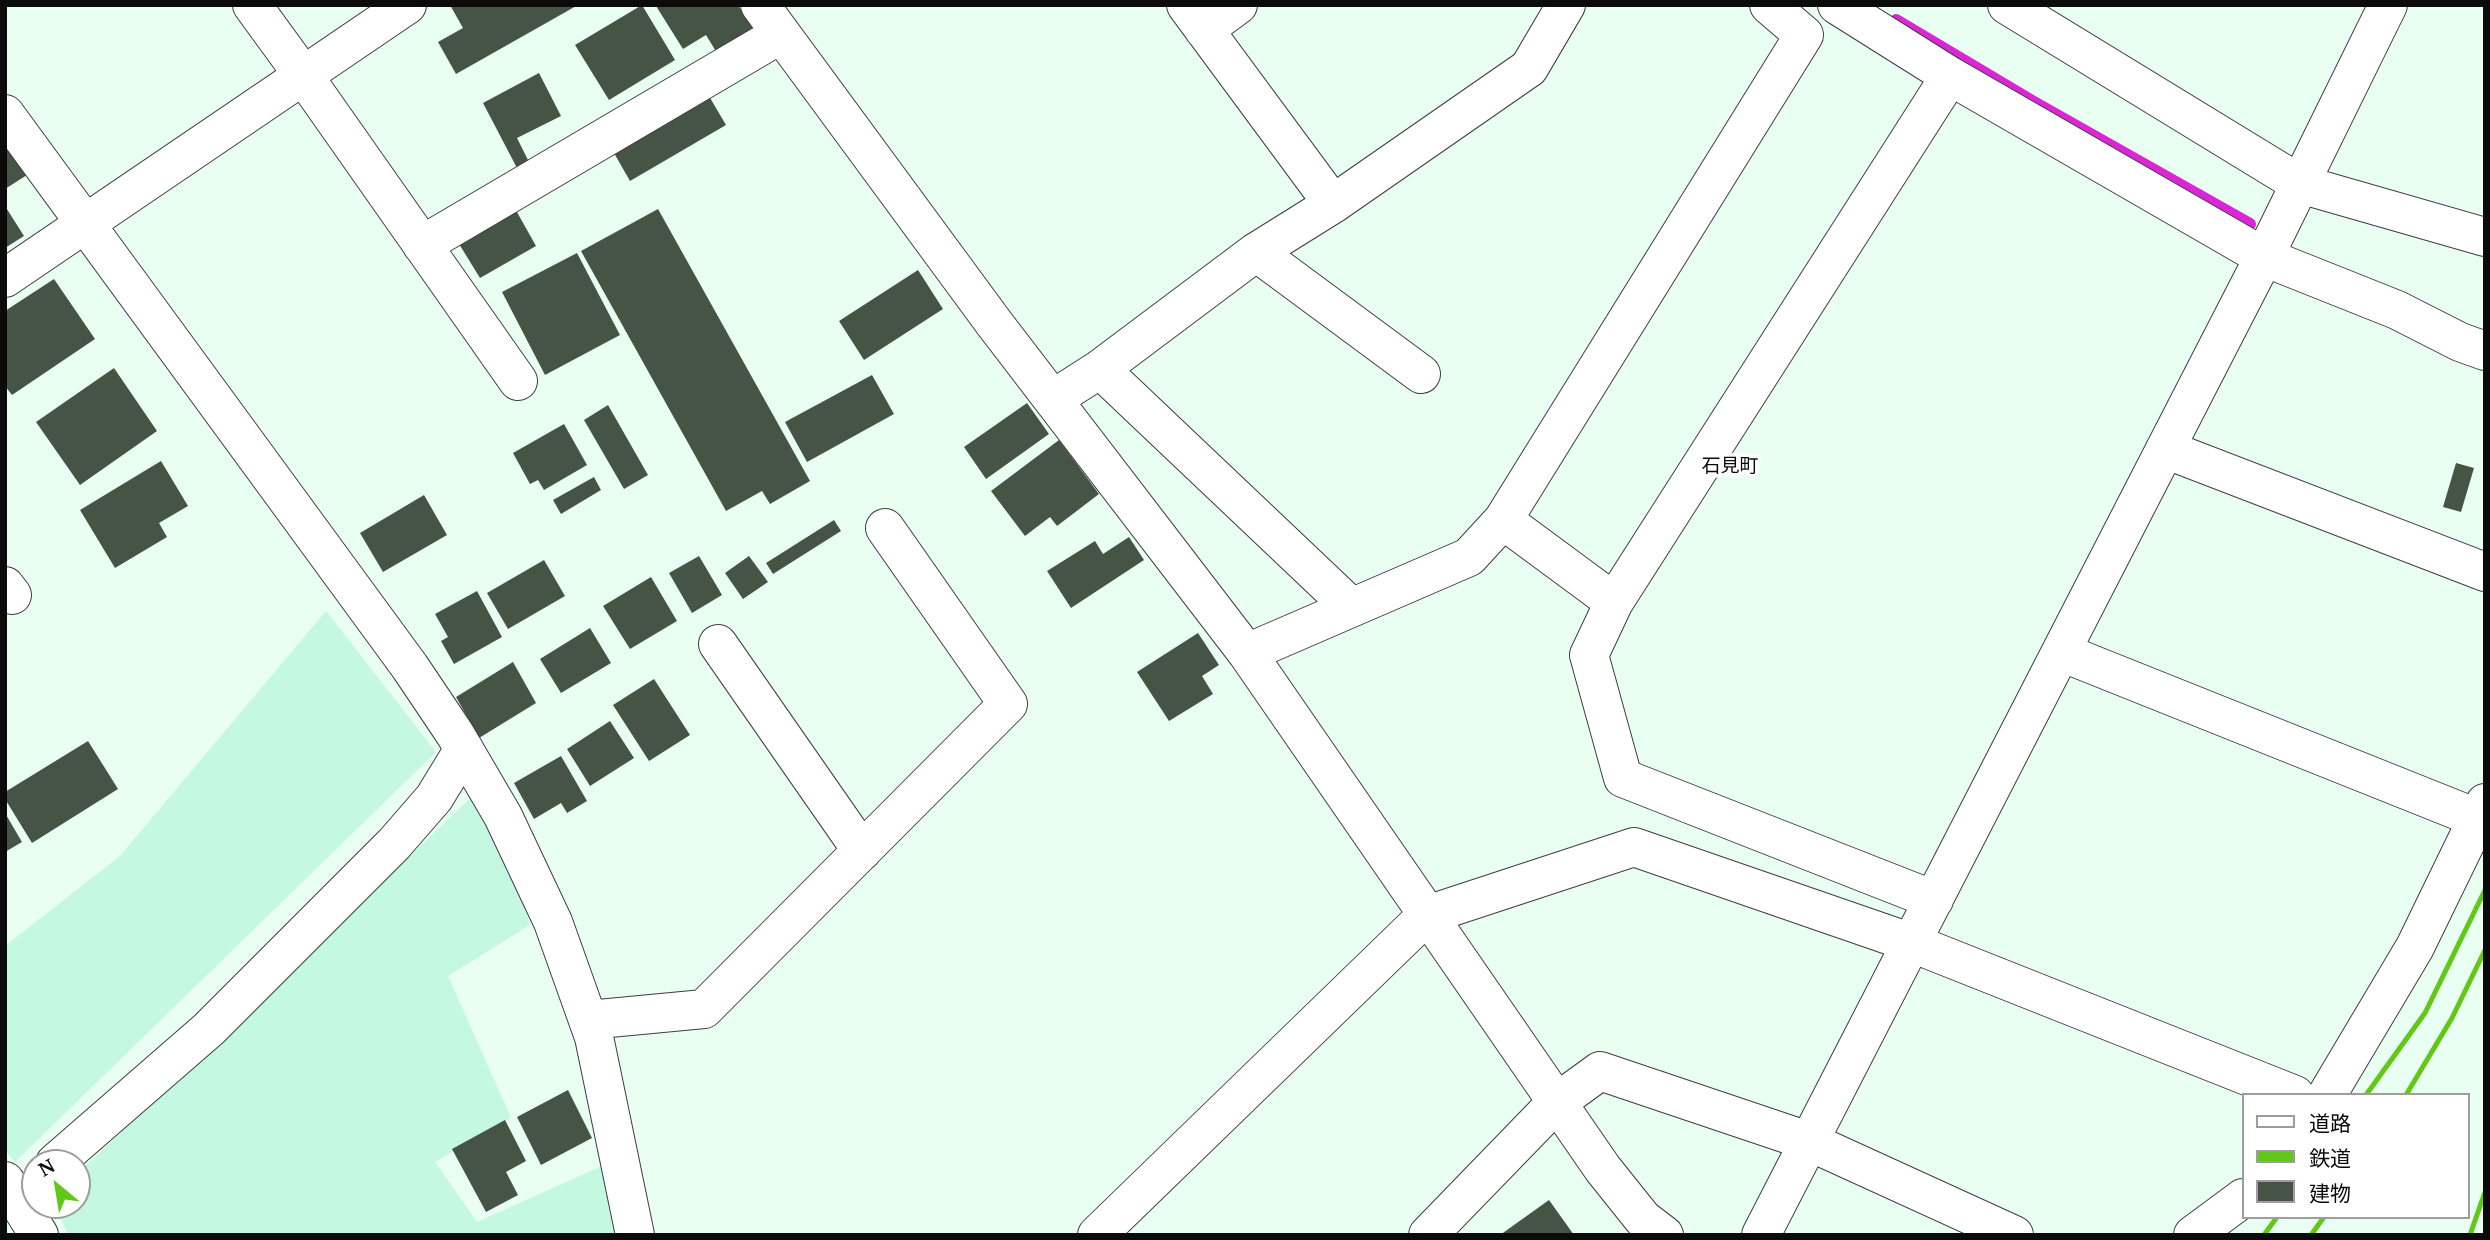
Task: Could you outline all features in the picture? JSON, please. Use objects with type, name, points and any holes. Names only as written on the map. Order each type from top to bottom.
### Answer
[{"type":"street","points":[[252,5],[518,382]]},
{"type":"street","points":[[5,278],[407,5]]},
{"type":"street","points":[[1238,5],[1195,18],[1333,204]]},
{"type":"street","points":[[1053,399],[1100,369],[1256,252],[1333,204],[1529,68],[1566,5]]},
{"type":"street","points":[[1247,653],[1469,557],[1503,520],[1804,35],[1769,5]]},
{"type":"street","points":[[1837,5],[1950,76],[2264,257],[2397,310],[2460,342],[2485,351]]},
{"type":"street","points":[[2007,5],[2300,184],[2485,237]]},
{"type":"street","points":[[1761,1235],[2264,257],[2388,5]]},
{"type":"street","points":[[422,245],[770,20],[994,323],[1247,653],[1603,1169],[1643,1219],[1664,1235]]},
{"type":"street","points":[[1934,900],[1623,778],[1589,655],[1614,602],[1950,76]]},
{"type":"street","points":[[5,114],[410,667],[464,749],[503,816],[554,922],[594,1037],[635,1235]]},
{"type":"street","points":[[1256,252],[1421,374]]},
{"type":"street","points":[[1100,369],[1351,607]]},
{"type":"street","points":[[2165,449],[2485,572]]},
{"type":"street","points":[[1503,520],[1614,602]]},
{"type":"street","points":[[588,1020],[704,1009],[1008,704],[885,528]]},
{"type":"street","points":[[718,644],[862,850]]},
{"type":"street","points":[[2061,652],[2482,811],[2415,947],[2328,1093]]},
{"type":"street","points":[[71,1149],[209,1029],[394,844],[434,798],[464,749]]},
{"type":"street","points":[[1097,1235],[1427,915],[1634,847],[1912,943],[2290,1093]]},
{"type":"street","points":[[1428,1235],[1556,1102],[1600,1071],[1808,1142],[2014,1235]]},
{"type":"street","points":[[2193,1235],[2242,1199]]},
{"type":"green space","points":[[326,611],[436,752],[28,1149],[21,1149],[21,1156],[15,1162],[5,1150],[5,946],[120,856]]},
{"type":"green space","points":[[484,785],[530,925],[448,976],[511,1118],[435,1162],[477,1222],[602,1166],[615,1235],[68,1235],[61,1219],[91,1219],[91,1161]]},
{"type":"building","points":[[450,5],[578,5],[456,74],[438,42],[463,28]]},
{"type":"building","points":[[642,5],[675,60],[609,100],[575,45]]},
{"type":"building","points":[[738,5],[756,34],[720,58],[706,35],[683,49],[656,6]]},
{"type":"building","points":[[539,73],[561,116],[517,138],[529,162],[517,168],[483,103]]},
{"type":"building","points":[[706,91],[726,125],[630,181],[610,146]]},
{"type":"building","points":[[5,141],[27,175],[5,189]]},
{"type":"building","points":[[513,205],[536,246],[480,278],[456,239]]},
{"type":"building","points":[[5,206],[24,236],[5,248]]},
{"type":"building","points":[[658,209],[810,481],[770,504],[762,491],[726,511],[581,251]]},
{"type":"building","points":[[577,253],[620,335],[545,375],[502,292]]},
{"type":"building","points":[[918,270],[943,309],[864,360],[839,321]]},
{"type":"building","points":[[54,279],[95,339],[12,395],[5,386],[5,311]]},
{"type":"building","points":[[114,368],[157,431],[80,485],[36,422]]},
{"type":"building","points":[[872,375],[894,414],[807,462],[785,422]]},
{"type":"building","points":[[1027,403],[1049,434],[986,479],[964,447]]},
{"type":"building","points":[[608,405],[648,475],[624,489],[584,420]]},
{"type":"building","points":[[564,424],[587,465],[544,490],[538,480],[530,484],[513,453]]},
{"type":"building","points":[[1059,440],[1099,494],[1057,526],[1050,517],[1025,536],[991,491]]},
{"type":"building","points":[[161,461],[188,506],[159,523],[167,537],[115,568],[80,510]]},
{"type":"building","points":[[2456,463],[2474,468],[2461,512],[2443,507]]},
{"type":"building","points":[[594,477],[601,490],[561,514],[553,500]]},
{"type":"building","points":[[424,495],[447,535],[383,572],[360,533]]},
{"type":"building","points":[[834,520],[841,531],[773,574],[766,563]]},
{"type":"building","points":[[1129,537],[1144,560],[1071,608],[1047,571],[1095,541],[1103,554]]},
{"type":"building","points":[[699,556],[722,595],[692,613],[669,573]]},
{"type":"building","points":[[749,556],[768,582],[743,599],[725,573]]},
{"type":"building","points":[[544,560],[565,596],[508,629],[487,593]]},
{"type":"building","points":[[651,577],[677,621],[630,649],[603,606]]},
{"type":"building","points":[[477,591],[502,637],[454,664],[441,641],[448,637],[435,614]]},
{"type":"building","points":[[590,628],[611,663],[561,693],[540,659]]},
{"type":"building","points":[[1198,633],[1219,665],[1202,676],[1213,694],[1169,721],[1137,672]]},
{"type":"building","points":[[513,662],[536,703],[479,738],[456,697]]},
{"type":"building","points":[[654,679],[690,735],[649,761],[613,705]]},
{"type":"building","points":[[610,721],[634,758],[590,786],[567,749]]},
{"type":"building","points":[[88,741],[118,789],[32,843],[5,799],[5,792]]},
{"type":"building","points":[[561,756],[587,801],[567,813],[561,803],[534,819],[514,783]]},
{"type":"building","points":[[5,813],[22,842],[5,852]]},
{"type":"building","points":[[568,1090],[592,1138],[541,1165],[517,1117]]},
{"type":"building","points":[[505,1120],[526,1161],[506,1172],[518,1195],[486,1212],[452,1149]]},
{"type":"building","points":[[1549,1200],[1574,1235],[1500,1235]]},
{"type":"waterway","points":[[1896,20],[2032,101],[2250,224]]},
{"type":"railway","points":[[2367,1093],[2425,1013],[2485,890]]},
{"type":"railway","points":[[2407,1093],[2452,1018],[2485,950]]},
{"type":"railway","points":[[2470,1235],[2485,1192]]},
{"type":"railway","points":[[2264,1235],[2276,1219]]},
{"type":"railway","points":[[2311,1235],[2323,1219]]},
{"type":"district","name":"石見町","points":[[1730,467]]}]
